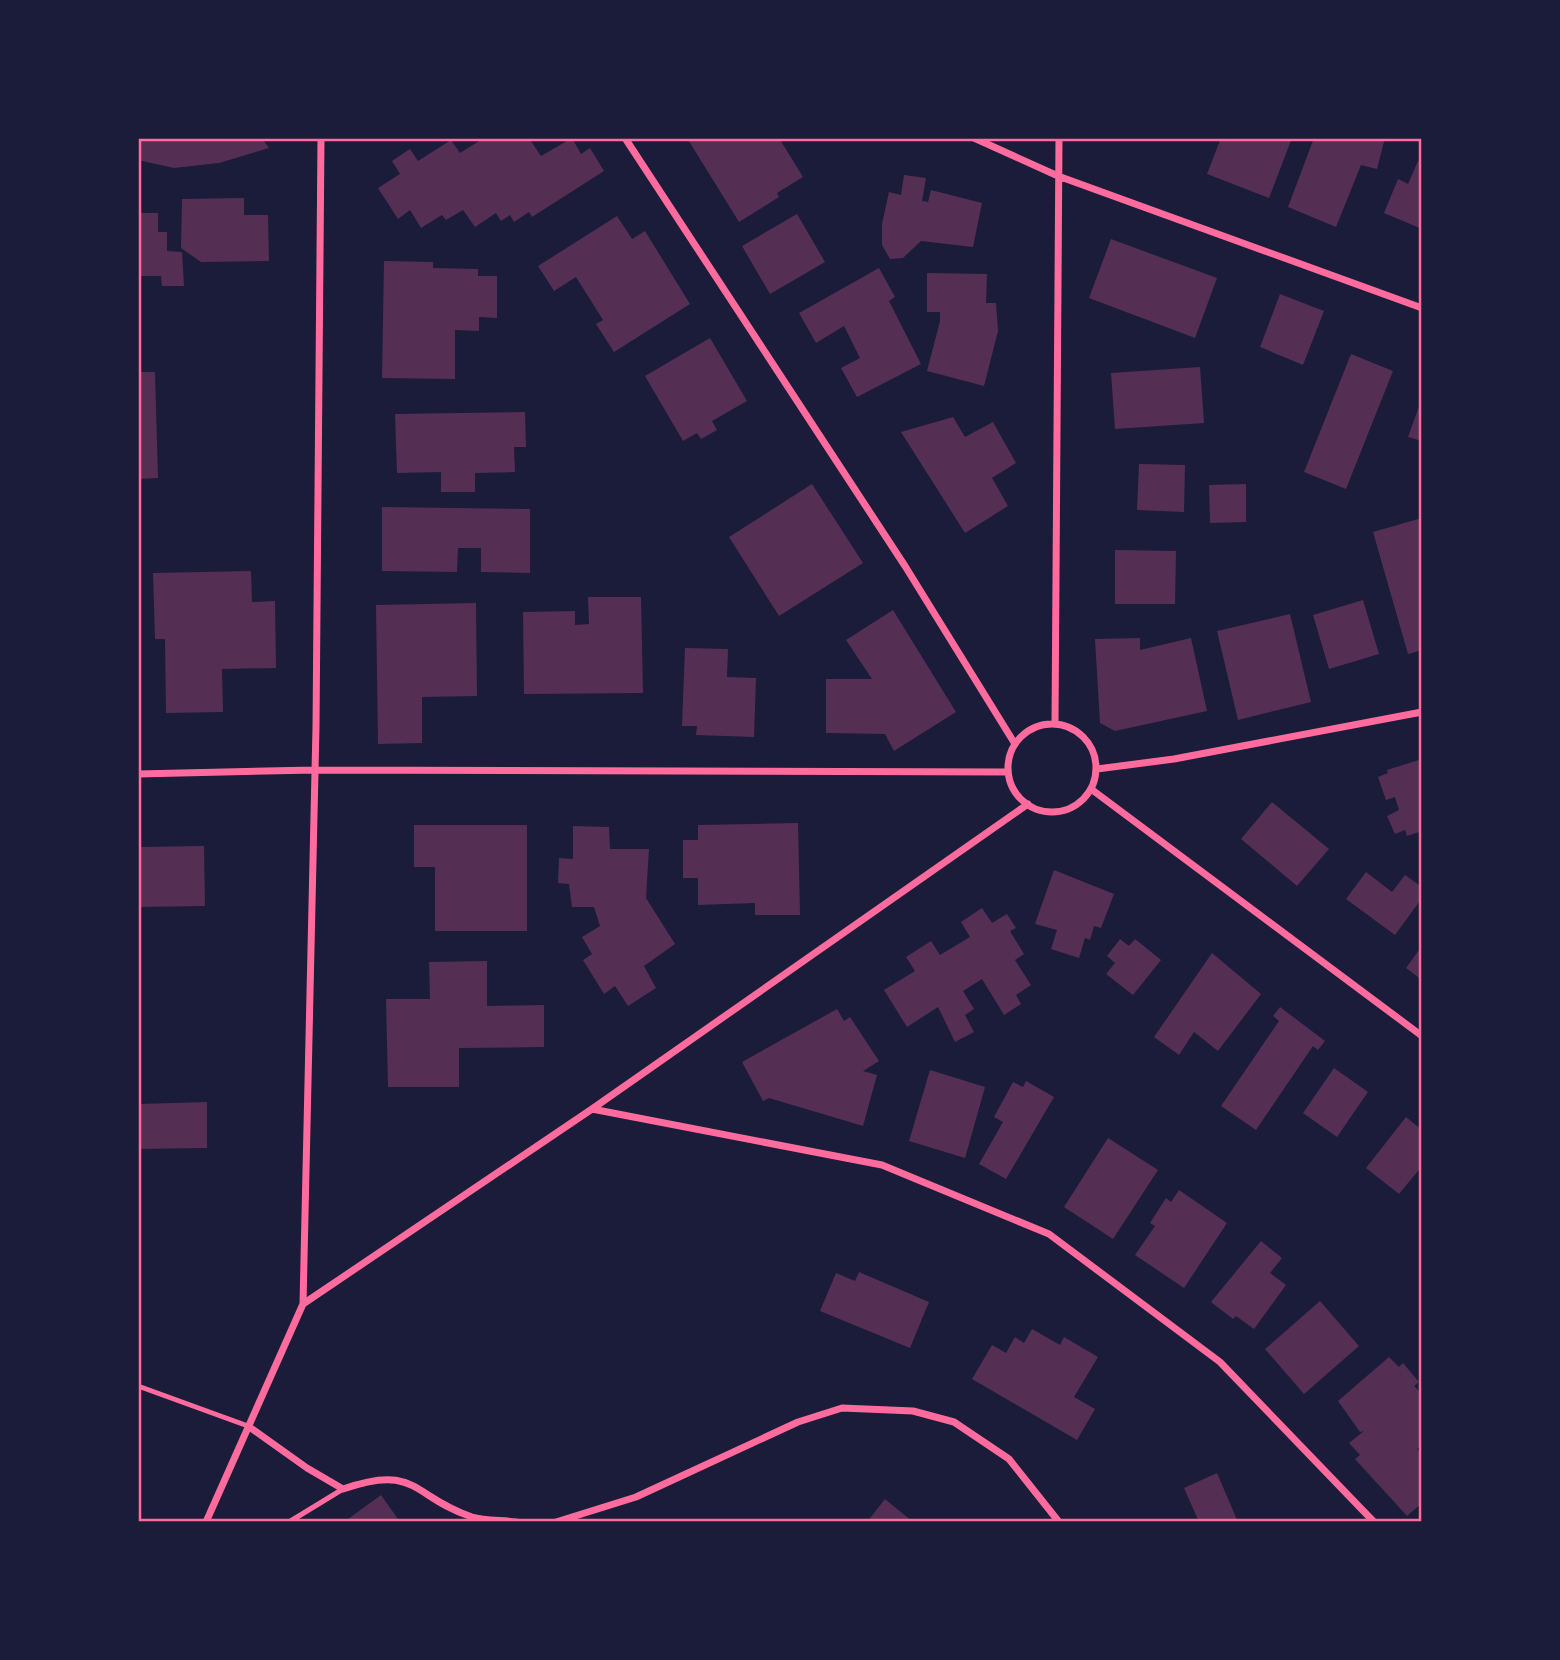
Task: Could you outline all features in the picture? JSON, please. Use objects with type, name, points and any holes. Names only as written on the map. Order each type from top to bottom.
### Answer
[{"type":"street","points":[[205,1522],[303,1304],[314,770],[321,138]]},
{"type":"street","points":[[625,138],[905,566],[1015,744]]},
{"type":"street","points":[[974,138],[1058,176],[1422,308]]},
{"type":"street","points":[[1055,723],[1059,138]]},
{"type":"street","points":[[1097,769],[1174,759],[1422,712]]},
{"type":"street","points":[[1055,723],[1069,727],[1084,737],[1094,752],[1097,769],[1091,789],[1074,806],[1063,810],[1039,810],[1018,796],[1008,772],[1009,757],[1025,732],[1055,723]]},
{"type":"street","points":[[138,774],[314,770],[1008,772]]},
{"type":"street","points":[[1091,789],[1422,1036]]},
{"type":"street","points":[[303,1304],[592,1109],[1028,804]]},
{"type":"street","points":[[592,1109],[882,1165],[1049,1234],[1220,1362],[1374,1522]]},
{"type":"street","points":[[556,1522],[636,1497],[798,1422],[842,1408],[914,1411],[954,1422],[1009,1459],[1059,1522]]},
{"type":"street","points":[[248,1426],[344,1489],[370,1480],[402,1479],[472,1517],[516,1522]]},
{"type":"lane","points":[[138,1386],[248,1426]]},
{"type":"lane","points":[[289,1522],[344,1489]]},
{"type":"building","points":[[138,138],[262,138],[269,148],[219,163],[174,168],[138,160]]},
{"type":"building","points":[[484,138],[529,138],[541,156],[572,138],[581,154],[590,148],[604,171],[532,217],[529,212],[514,222],[510,215],[501,221],[496,213],[475,227],[463,210],[446,220],[442,215],[421,228],[410,210],[398,219],[378,188],[400,174],[392,161],[410,149],[418,161],[451,140],[460,153]]},
{"type":"building","points":[[687,138],[779,138],[803,177],[777,193],[779,197],[739,222]]},
{"type":"building","points":[[1221,138],[1292,138],[1269,198],[1207,174]]},
{"type":"building","points":[[1314,138],[1385,138],[1377,169],[1361,165],[1336,227],[1288,207]]},
{"type":"building","points":[[1418,161],[1422,163],[1422,229],[1384,213],[1398,179],[1408,184]]},
{"type":"building","points":[[904,175],[926,178],[922,201],[928,202],[931,190],[982,203],[973,247],[921,241],[903,258],[890,259],[882,245],[882,224],[889,192],[901,195]]},
{"type":"building","points":[[244,198],[244,215],[268,215],[269,261],[201,262],[181,248],[182,199]]},
{"type":"building","points":[[138,213],[158,213],[158,232],[167,232],[167,251],[182,252],[184,286],[162,286],[161,276],[138,276]]},
{"type":"building","points":[[797,214],[825,262],[770,294],[742,246]]},
{"type":"building","points":[[617,216],[632,239],[645,231],[690,304],[614,352],[596,324],[603,320],[576,277],[554,291],[538,266]]},
{"type":"building","points":[[1111,239],[1217,278],[1195,338],[1089,298]]},
{"type":"building","points":[[384,261],[433,262],[433,268],[478,269],[478,276],[497,276],[497,318],[479,317],[479,331],[455,330],[455,379],[382,378]]},
{"type":"building","points":[[879,268],[895,297],[889,301],[921,364],[857,397],[841,368],[860,358],[844,326],[816,343],[799,313]]},
{"type":"building","points":[[927,273],[987,274],[986,303],[996,303],[998,331],[984,386],[927,371],[940,312],[927,312]]},
{"type":"building","points":[[1280,294],[1324,311],[1303,365],[1260,347]]},
{"type":"building","points":[[710,338],[747,401],[712,421],[717,430],[701,439],[697,433],[683,441],[645,376]]},
{"type":"building","points":[[1351,354],[1393,371],[1346,489],[1304,472]]},
{"type":"building","points":[[1200,367],[1204,423],[1115,429],[1111,373]]},
{"type":"building","points":[[138,372],[155,372],[158,478],[138,479]]},
{"type":"building","points":[[1422,398],[1422,441],[1408,437]]},
{"type":"building","points":[[525,412],[526,447],[514,447],[515,472],[475,473],[475,492],[441,492],[441,472],[397,473],[395,414]]},
{"type":"building","points":[[953,417],[965,437],[993,422],[1016,463],[992,478],[1008,506],[965,533],[901,432]]},
{"type":"building","points":[[1139,464],[1185,465],[1184,512],[1137,510]]},
{"type":"building","points":[[812,484],[863,563],[779,616],[729,537]]},
{"type":"building","points":[[1246,484],[1246,522],[1210,523],[1209,485]]},
{"type":"building","points":[[382,507],[530,509],[530,573],[481,572],[481,548],[458,548],[457,572],[382,571]]},
{"type":"building","points":[[1422,518],[1422,650],[1408,654],[1373,532]]},
{"type":"building","points":[[1115,550],[1176,551],[1175,604],[1115,604]]},
{"type":"building","points":[[251,571],[252,602],[275,601],[276,668],[222,669],[223,712],[166,713],[165,639],[155,639],[153,573]]},
{"type":"building","points":[[588,597],[641,597],[643,693],[524,694],[523,612],[575,611],[575,625],[589,624]]},
{"type":"building","points":[[1363,600],[1379,654],[1329,669],[1313,615]]},
{"type":"building","points":[[476,603],[477,696],[422,697],[422,743],[378,744],[376,605]]},
{"type":"building","points":[[893,610],[956,712],[894,751],[885,734],[826,733],[826,679],[872,679],[846,640]]},
{"type":"building","points":[[1290,614],[1311,702],[1238,720],[1217,631]]},
{"type":"building","points":[[1140,638],[1140,650],[1191,638],[1207,711],[1115,731],[1100,723],[1095,639]]},
{"type":"building","points":[[685,648],[728,649],[727,677],[756,678],[754,737],[696,735],[697,726],[682,726]]},
{"type":"building","points":[[1422,759],[1422,831],[1407,836],[1405,830],[1395,834],[1387,816],[1399,810],[1395,797],[1386,800],[1378,777],[1388,773],[1387,770]]},
{"type":"building","points":[[1272,802],[1329,849],[1297,886],[1241,839]]},
{"type":"building","points":[[798,823],[800,915],[755,915],[755,903],[698,905],[698,878],[683,878],[683,840],[698,840],[698,825]]},
{"type":"building","points":[[414,825],[527,825],[527,931],[435,931],[435,867],[414,867]]},
{"type":"building","points":[[573,826],[609,827],[610,849],[649,849],[646,898],[675,944],[644,966],[656,988],[628,1006],[615,986],[604,994],[583,960],[592,954],[582,937],[600,926],[594,907],[572,907],[569,884],[558,883],[559,858],[573,859]]},
{"type":"building","points":[[204,846],[205,906],[138,907],[138,847]]},
{"type":"building","points":[[1054,870],[1114,894],[1101,928],[1094,926],[1090,940],[1085,938],[1079,958],[1051,949],[1057,930],[1035,924]]},
{"type":"building","points":[[1366,872],[1392,892],[1405,875],[1422,887],[1422,898],[1395,935],[1346,899]]},
{"type":"building","points":[[982,908],[992,923],[1007,914],[1016,928],[1010,931],[1024,954],[1015,960],[1031,985],[1016,995],[1021,1004],[1004,1015],[982,979],[963,991],[974,1009],[965,1015],[974,1032],[955,1042],[938,1007],[907,1027],[884,990],[915,971],[906,957],[931,941],[940,955],[970,937],[961,922]]},
{"type":"building","points":[[1120,939],[1129,946],[1135,939],[1161,960],[1133,995],[1106,974],[1115,963],[1107,956]]},
{"type":"building","points":[[1422,946],[1422,980],[1406,968]]},
{"type":"building","points":[[1212,953],[1261,994],[1218,1051],[1194,1032],[1179,1055],[1154,1037]]},
{"type":"building","points":[[487,961],[487,1006],[544,1005],[544,1047],[459,1048],[459,1087],[388,1087],[386,999],[430,999],[429,962]]},
{"type":"building","points":[[1280,1007],[1325,1041],[1318,1050],[1313,1046],[1256,1130],[1221,1106],[1279,1021],[1273,1016]]},
{"type":"building","points":[[837,1009],[844,1021],[850,1017],[879,1061],[863,1071],[877,1075],[863,1126],[769,1098],[763,1101],[742,1062]]},
{"type":"building","points":[[1334,1068],[1368,1092],[1337,1137],[1303,1113]]},
{"type":"building","points":[[930,1070],[985,1087],[965,1158],[909,1141]]},
{"type":"building","points":[[1026,1081],[1054,1097],[1006,1179],[979,1164],[1003,1122],[994,1117],[1013,1082],[1023,1087]]},
{"type":"building","points":[[207,1102],[207,1148],[138,1149],[138,1104]]},
{"type":"building","points":[[1406,1117],[1422,1130],[1422,1166],[1399,1194],[1366,1168]]},
{"type":"building","points":[[1108,1138],[1158,1170],[1113,1239],[1064,1207]]},
{"type":"building","points":[[1179,1190],[1227,1223],[1184,1288],[1135,1255],[1155,1226],[1150,1223],[1166,1198],[1171,1202]]},
{"type":"building","points":[[1261,1241],[1282,1258],[1270,1273],[1286,1285],[1254,1329],[1236,1316],[1233,1319],[1211,1302]]},
{"type":"building","points":[[859,1272],[929,1302],[910,1348],[820,1311],[836,1273],[855,1281]]},
{"type":"building","points":[[1320,1301],[1359,1346],[1304,1394],[1265,1349]]},
{"type":"building","points":[[1032,1329],[1060,1345],[1064,1337],[1098,1357],[1074,1397],[1095,1409],[1077,1440],[972,1379],[992,1345],[1006,1353],[1015,1337],[1024,1343]]},
{"type":"building","points":[[1389,1357],[1399,1367],[1403,1363],[1419,1382],[1414,1386],[1422,1394],[1422,1444],[1417,1449],[1422,1454],[1422,1503],[1407,1516],[1355,1459],[1360,1455],[1349,1443],[1364,1431],[1360,1432],[1338,1401]]},
{"type":"building","points":[[1217,1473],[1238,1522],[1199,1522],[1184,1488]]},
{"type":"building","points":[[381,1495],[400,1522],[344,1522]]},
{"type":"building","points":[[885,1499],[913,1522],[867,1522]]}]
